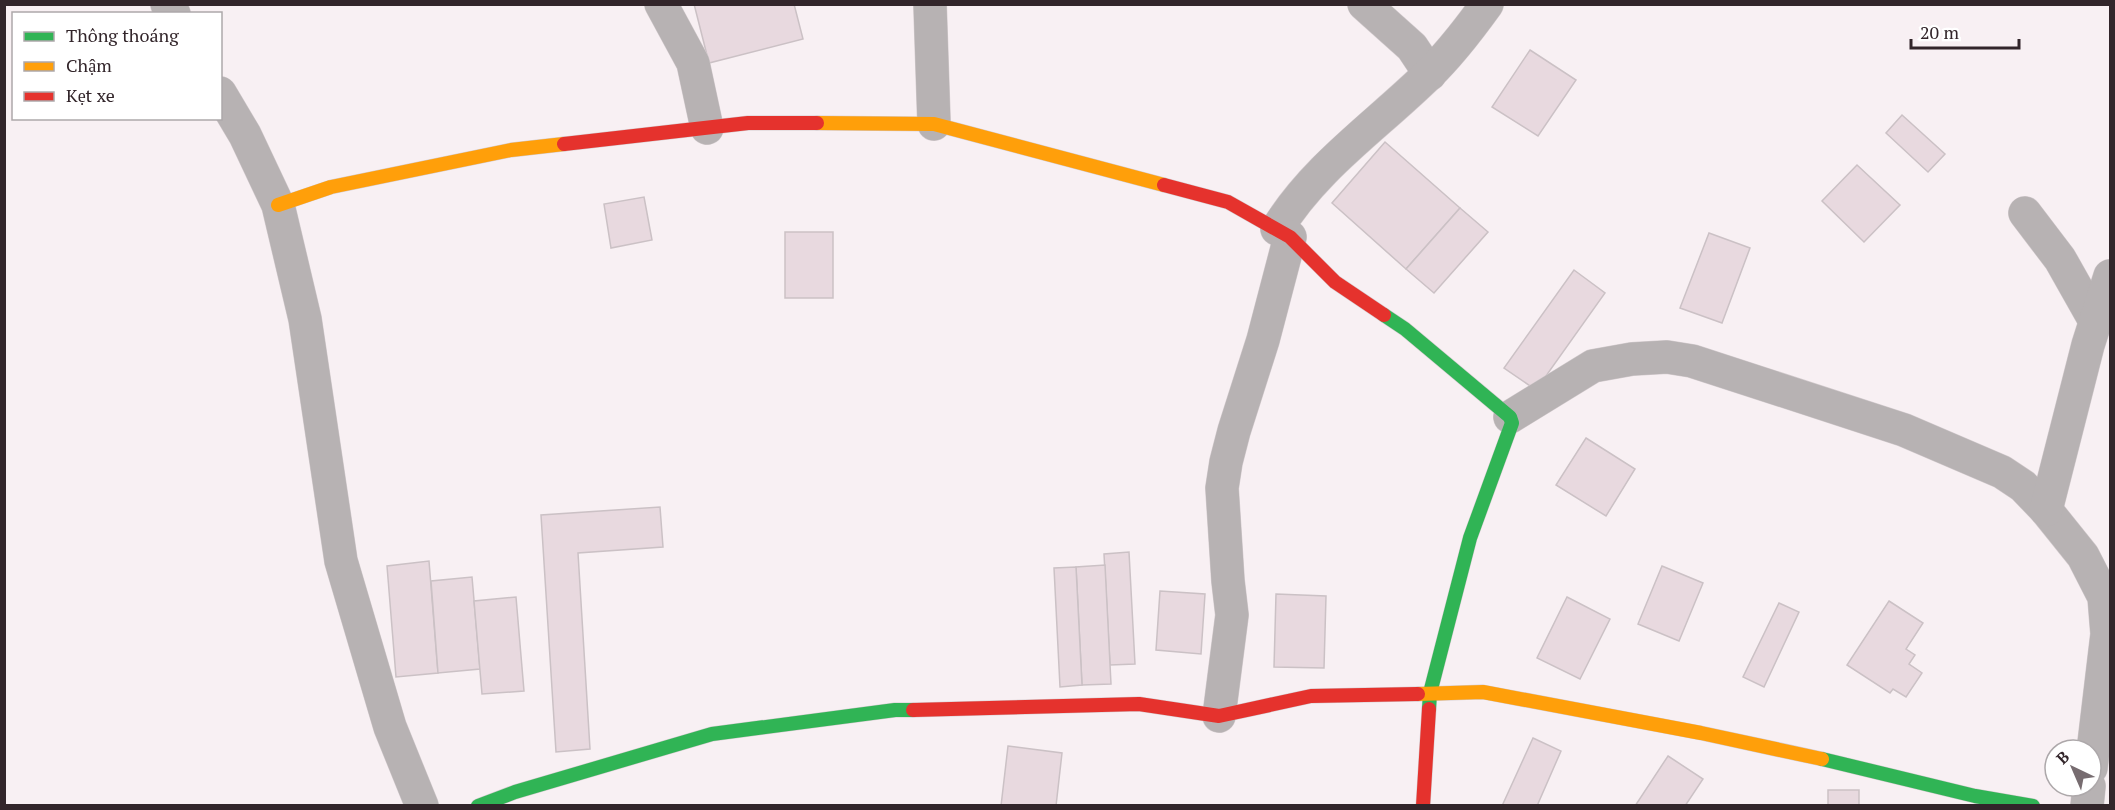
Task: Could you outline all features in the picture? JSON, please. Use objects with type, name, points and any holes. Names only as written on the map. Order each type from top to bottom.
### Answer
[{"type":"street","points":[[661,4],[693,63],[707,128]]},
{"type":"street","points":[[930,4],[934,123]]},
{"type":"street","points":[[1364,4],[1412,47],[1430,74]]},
{"type":"street","points":[[1219,716],[1232,615],[1222,488],[1234,431],[1263,340],[1283,233],[1292,204],[1314,179],[1430,74],[1487,4]]},
{"type":"street","points":[[222,96],[245,135],[278,205],[305,319],[341,561],[390,727],[422,806]]},
{"type":"street","points":[[278,205],[331,187],[511,150],[748,123],[934,123],[1228,202],[1283,233],[1335,282],[1405,329],[1510,417],[1512,423],[1470,538],[1430,693],[1423,806]]},
{"type":"street","points":[[2025,213],[2060,259],[2095,321]]},
{"type":"street","points":[[2046,510],[2095,321],[2110,276]]},
{"type":"street","points":[[1510,417],[1593,366],[1632,359],[1667,357],[1692,361],[1904,430],[2015,479],[2046,510],[2084,556],[2104,597],[2107,634],[2095,738]]},
{"type":"street","points":[[478,806],[514,792],[712,734],[895,710],[1139,704],[1219,716],[1311,696],[1483,692],[1712,736],[1856,767],[1975,796],[2033,806]]},
{"type":"building","points":[[694,4],[794,4],[803,39],[709,63]]},
{"type":"building","points":[[1530,50],[1576,80],[1538,136],[1492,107]]},
{"type":"building","points":[[1902,115],[1945,154],[1928,172],[1886,133]]},
{"type":"building","points":[[1385,142],[1460,208],[1406,269],[1332,203]]},
{"type":"building","points":[[1857,165],[1900,205],[1864,242],[1822,201]]},
{"type":"building","points":[[644,197],[652,240],[611,248],[604,204]]},
{"type":"building","points":[[1460,208],[1488,232],[1434,293],[1406,269]]},
{"type":"building","points":[[785,232],[833,232],[833,298],[785,298]]},
{"type":"building","points":[[1709,233],[1750,248],[1722,323],[1680,308]]},
{"type":"building","points":[[1574,270],[1605,293],[1536,390],[1504,368]]},
{"type":"building","points":[[1586,438],[1635,469],[1606,516],[1556,485]]},
{"type":"building","points":[[660,507],[663,547],[578,553],[590,749],[556,752],[541,515]]},
{"type":"building","points":[[1129,552],[1135,664],[1110,665],[1104,554]]},
{"type":"building","points":[[429,561],[438,673],[396,677],[387,566]]},
{"type":"building","points":[[1105,565],[1111,684],[1082,685],[1076,567]]},
{"type":"building","points":[[1662,566],[1703,583],[1679,641],[1638,624]]},
{"type":"building","points":[[1076,567],[1082,685],[1060,687],[1054,568]]},
{"type":"building","points":[[472,577],[480,669],[438,673],[431,581]]},
{"type":"building","points":[[1160,591],[1205,594],[1201,654],[1156,650]]},
{"type":"building","points":[[1276,594],[1326,596],[1324,668],[1274,667]]},
{"type":"building","points":[[516,597],[524,691],[482,694],[474,601]]},
{"type":"building","points":[[1567,597],[1610,619],[1580,679],[1537,658]]},
{"type":"building","points":[[1889,601],[1923,623],[1906,649],[1915,655],[1909,664],[1922,673],[1906,697],[1893,689],[1890,693],[1847,665]]},
{"type":"building","points":[[1779,603],[1799,612],[1764,687],[1743,677]]},
{"type":"building","points":[[1533,738],[1561,751],[1537,806],[1502,806]]},
{"type":"building","points":[[1008,746],[1062,753],[1056,806],[1001,806]]},
{"type":"building","points":[[1668,756],[1703,779],[1685,806],[1635,806]]},
{"type":"building","points":[[1828,790],[1859,790],[1859,806],[1828,806]]},
{"type":"traffic: fast","points":[[1384,315],[1405,329],[1510,417],[1512,423],[1470,538],[1430,693],[1429,709]]},
{"type":"traffic: fast","points":[[478,806],[515,792],[712,734],[895,710],[913,710]]},
{"type":"traffic: fast","points":[[1822,759],[1975,796],[2033,806]]},
{"type":"traffic: slow","points":[[817,123],[934,124],[1164,185]]},
{"type":"traffic: slow","points":[[278,205],[331,187],[511,150],[564,144]]},
{"type":"traffic: slow","points":[[1418,694],[1483,692],[1701,733],[1822,759]]},
{"type":"traffic: jam","points":[[564,144],[748,123],[817,123]]},
{"type":"traffic: jam","points":[[1164,185],[1228,202],[1290,237],[1335,282],[1384,315]]},
{"type":"traffic: jam","points":[[913,710],[1139,704],[1219,716],[1311,696],[1418,694]]},
{"type":"traffic: jam","points":[[1423,806],[1429,709]]}]
